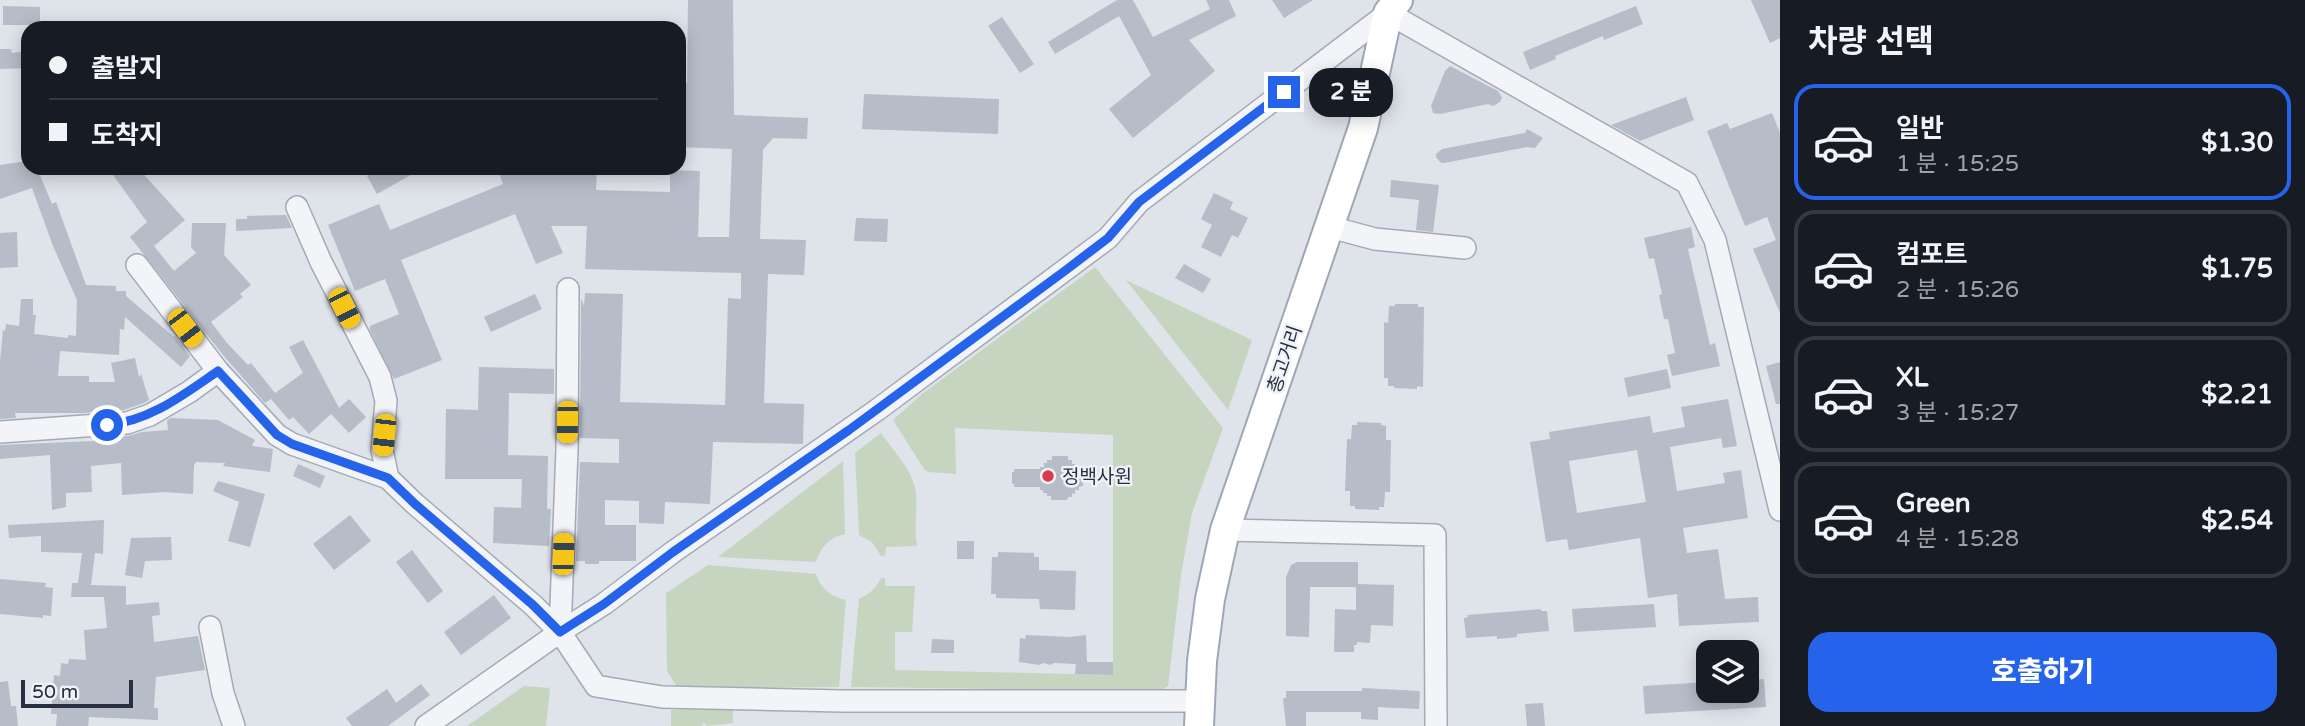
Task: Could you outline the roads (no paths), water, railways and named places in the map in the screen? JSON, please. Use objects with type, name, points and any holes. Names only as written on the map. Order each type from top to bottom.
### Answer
[{"type":"main road","name":"총고거리","points":[[1199,714],[1202,660],[1210,599],[1226,530],[1363,128],[1393,6]]},
{"type":"street","points":[[426,726],[849,430],[1086,255],[1108,238],[1139,202],[1393,6],[1687,183],[1715,240],[1780,509]]},
{"type":"street","points":[[297,207],[321,262],[380,377],[386,401],[382,450],[388,478]]},
{"type":"street","points":[[1330,227],[1375,239],[1465,248]]},
{"type":"street","points":[[136,265],[218,371],[277,435],[292,444],[388,478],[533,605],[560,632],[596,685],[662,697],[1199,714]]},
{"type":"street","points":[[560,632],[568,289]]},
{"type":"street","points":[[0,432],[127,424],[150,415],[218,371]]},
{"type":"street","points":[[1226,530],[1434,535],[1436,726]]},
{"type":"street","points":[[210,627],[223,693],[234,726]]},
{"type":"place","name":"정백사원","points":[[1048,476]]}]
